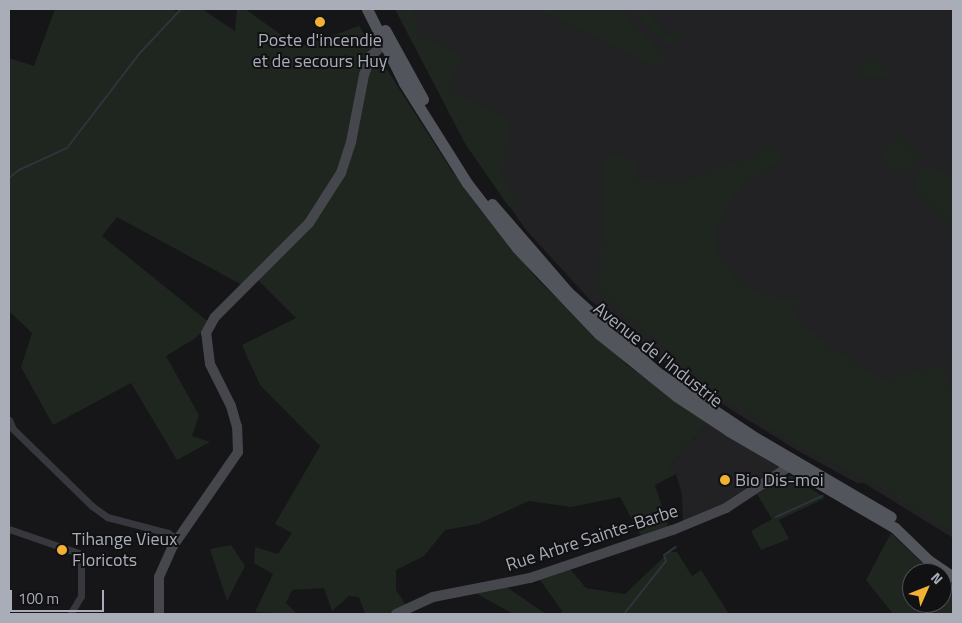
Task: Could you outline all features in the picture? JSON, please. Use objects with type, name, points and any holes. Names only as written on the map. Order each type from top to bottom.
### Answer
[{"type":"main road","name":"Avenue de l'Industrie","points":[[367,9],[426,120],[467,183],[517,248],[599,334],[676,396],[792,464],[899,522],[953,570]]},
{"type":"main road","name":"Avenue de l'Industrie","points":[[375,9],[433,117],[471,176],[537,259],[568,292],[658,372],[696,401],[895,528],[928,560],[953,577]]},
{"type":"street","points":[[159,614],[159,577],[177,539],[238,452],[237,427],[231,406],[210,364],[206,333],[215,317],[308,224],[341,173],[351,142],[364,75],[372,56],[384,44],[385,30]]},
{"type":"street","points":[[384,44],[397,51]]},
{"type":"street","points":[[9,420],[11,430],[92,506],[107,517],[168,533],[177,539]]},
{"type":"street","name":"Rue Arbre Sainte-Barbe","points":[[396,614],[433,597],[530,578],[680,528],[740,501],[792,464]]},
{"type":"street","points":[[9,529],[82,554],[81,596],[70,614]]},
{"type":"shaded area","points":[[55,9],[171,9],[177,12],[178,9],[202,9],[235,31],[237,9],[245,9],[293,43],[303,46],[359,26],[452,171],[537,279],[627,365],[708,423],[669,466],[676,474],[655,485],[668,526],[641,536],[620,497],[571,507],[529,501],[478,524],[445,530],[424,556],[396,570],[396,590],[408,608],[396,614],[365,614],[359,597],[349,596],[332,611],[324,588],[292,590],[286,603],[297,614],[255,612],[273,574],[254,563],[255,547],[278,554],[292,533],[275,524],[320,446],[260,385],[242,345],[296,318],[254,276],[244,286],[117,217],[102,236],[211,324],[194,339],[166,356],[199,415],[192,436],[210,442],[177,460],[131,383],[53,425],[21,367],[32,333],[9,311],[9,58],[34,66]]},
{"type":"shaded area","points":[[395,9],[953,9],[953,538],[864,483],[857,483],[800,452],[690,383],[590,300],[527,231],[466,145]]},
{"type":"shaded area","points":[[395,9],[412,9],[419,34],[463,56],[449,85],[453,92],[510,120],[502,176],[519,202],[509,207],[466,145]]},
{"type":"shaded area","points":[[537,9],[619,9],[667,58],[657,67]]},
{"type":"shaded area","points":[[631,9],[644,9],[670,38],[681,28],[686,33],[674,44],[666,45]]},
{"type":"shaded area","points":[[873,55],[895,77],[852,78]]},
{"type":"shaded area","points":[[898,135],[916,154],[924,156],[905,170],[894,170],[882,159],[882,151]]},
{"type":"shaded area","points":[[766,143],[785,157],[741,187],[727,207],[716,232],[719,255],[736,279],[754,290],[779,299],[805,302],[793,315],[823,342],[877,377],[888,378],[944,365],[953,396],[953,533],[866,479],[803,449],[740,410],[693,376],[599,290],[605,155],[635,158],[635,178],[682,184],[711,168],[750,159]]},
{"type":"shaded area","points":[[930,166],[953,176],[953,229],[916,191],[913,183],[920,170]]},
{"type":"shaded area","points":[[708,423],[782,469],[757,494],[688,528],[683,522],[682,494],[676,474],[669,466]]},
{"type":"shaded area","points":[[783,476],[792,476],[825,498],[779,520],[789,539],[761,550],[751,531],[772,519],[757,494]]},
{"type":"shaded area","points":[[891,533],[922,563],[902,563],[902,613],[952,613],[952,586],[953,614],[893,614],[866,580]]},
{"type":"shaded area","points":[[231,545],[245,566],[227,601],[210,549]]},
{"type":"shaded area","points":[[669,552],[677,552],[692,576],[701,570],[729,614],[560,614],[562,611],[540,580],[570,569],[586,588],[625,594]]},
{"type":"shaded area","points":[[502,584],[546,614],[513,614],[470,590]]},
{"type":"waterway","points":[[9,178],[19,170],[67,148],[139,54],[181,9]]},
{"type":"waterway","points":[[776,517],[822,496]]},
{"type":"waterway","points":[[624,614],[666,561],[664,555],[676,547]]},
{"type":"place","name":"Poste d'incendie et de secours Huy","points":[[320,22]]},
{"type":"place","name":"Bio Dis-moi","points":[[725,480]]},
{"type":"place","name":"Tihange Vieux Floricots","points":[[62,550]]}]
